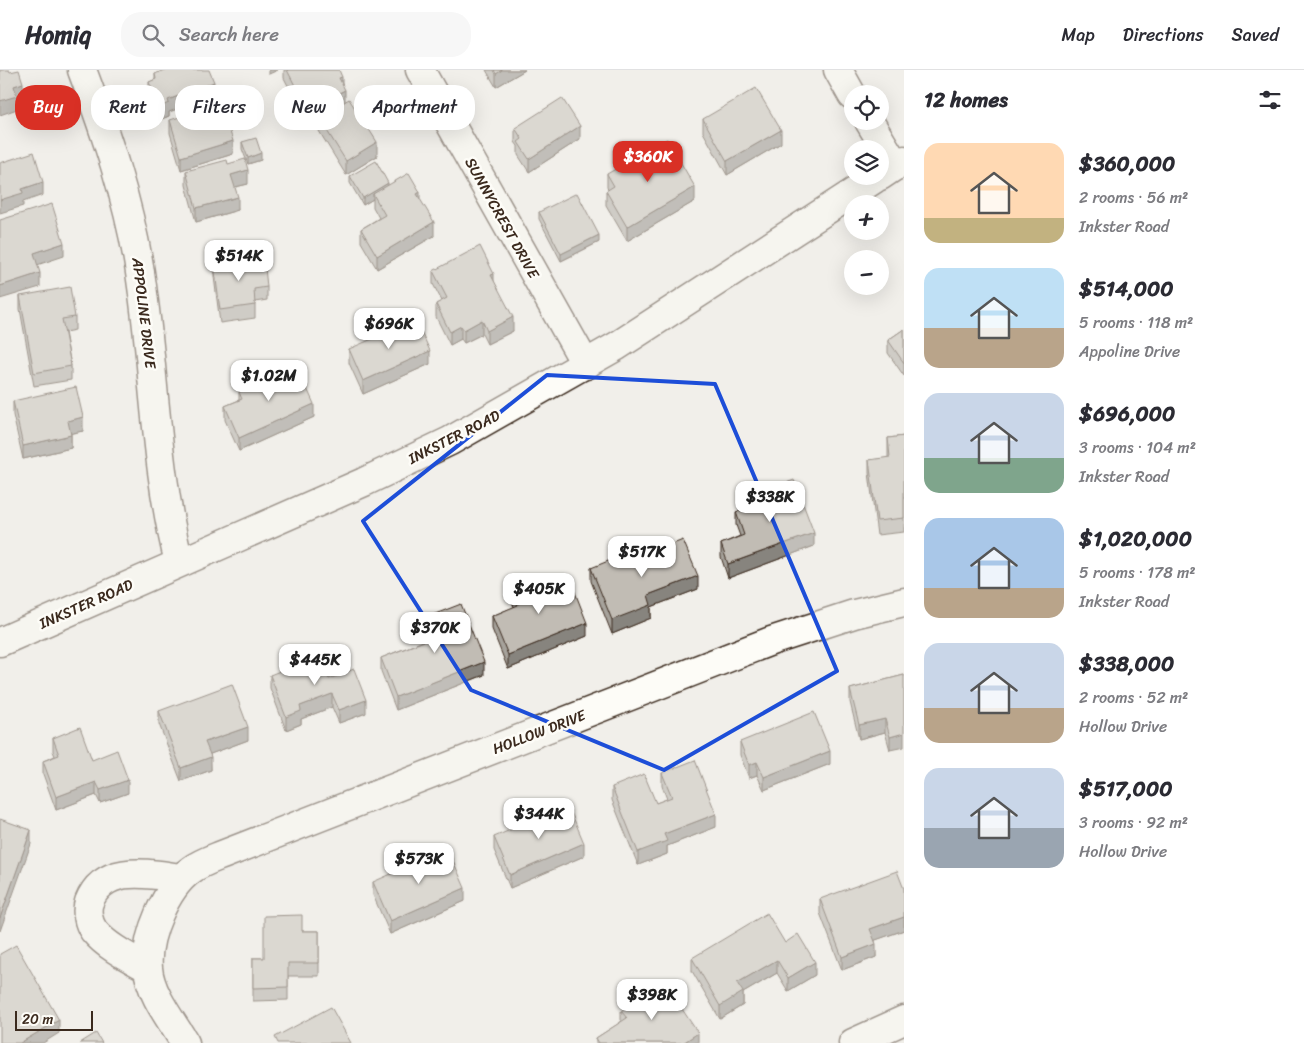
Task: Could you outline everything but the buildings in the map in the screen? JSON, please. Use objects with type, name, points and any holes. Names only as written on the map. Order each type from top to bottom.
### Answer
[{"type":"street","name":"APPOLINE DRIVE","points":[[82,70],[107,137],[134,235],[145,311],[162,469],[170,525],[179,562]]},
{"type":"street","name":"SUNNYCREST DRIVE","points":[[420,70],[586,365]]},
{"type":"street","points":[[838,70],[846,85]]},
{"type":"street","points":[[873,130],[890,169]]},
{"type":"street","name":"INKSTER ROAD","points":[[0,642],[364,482],[450,440],[586,365],[890,169]]},
{"type":"street","name":"HOLLOW DRIVE","points":[[185,1043],[154,989],[148,968],[150,943],[159,912],[181,878],[201,864],[812,626],[904,602]]},
{"type":"street","points":[[148,968],[119,951],[93,930],[86,910],[94,888],[115,876],[140,873],[181,878]]},
{"type":"street","points":[[853,1043],[904,1020]]},
{"type":"highlighted area","points":[[547,375],[715,384],[837,671],[664,770],[471,690],[363,521]]}]
